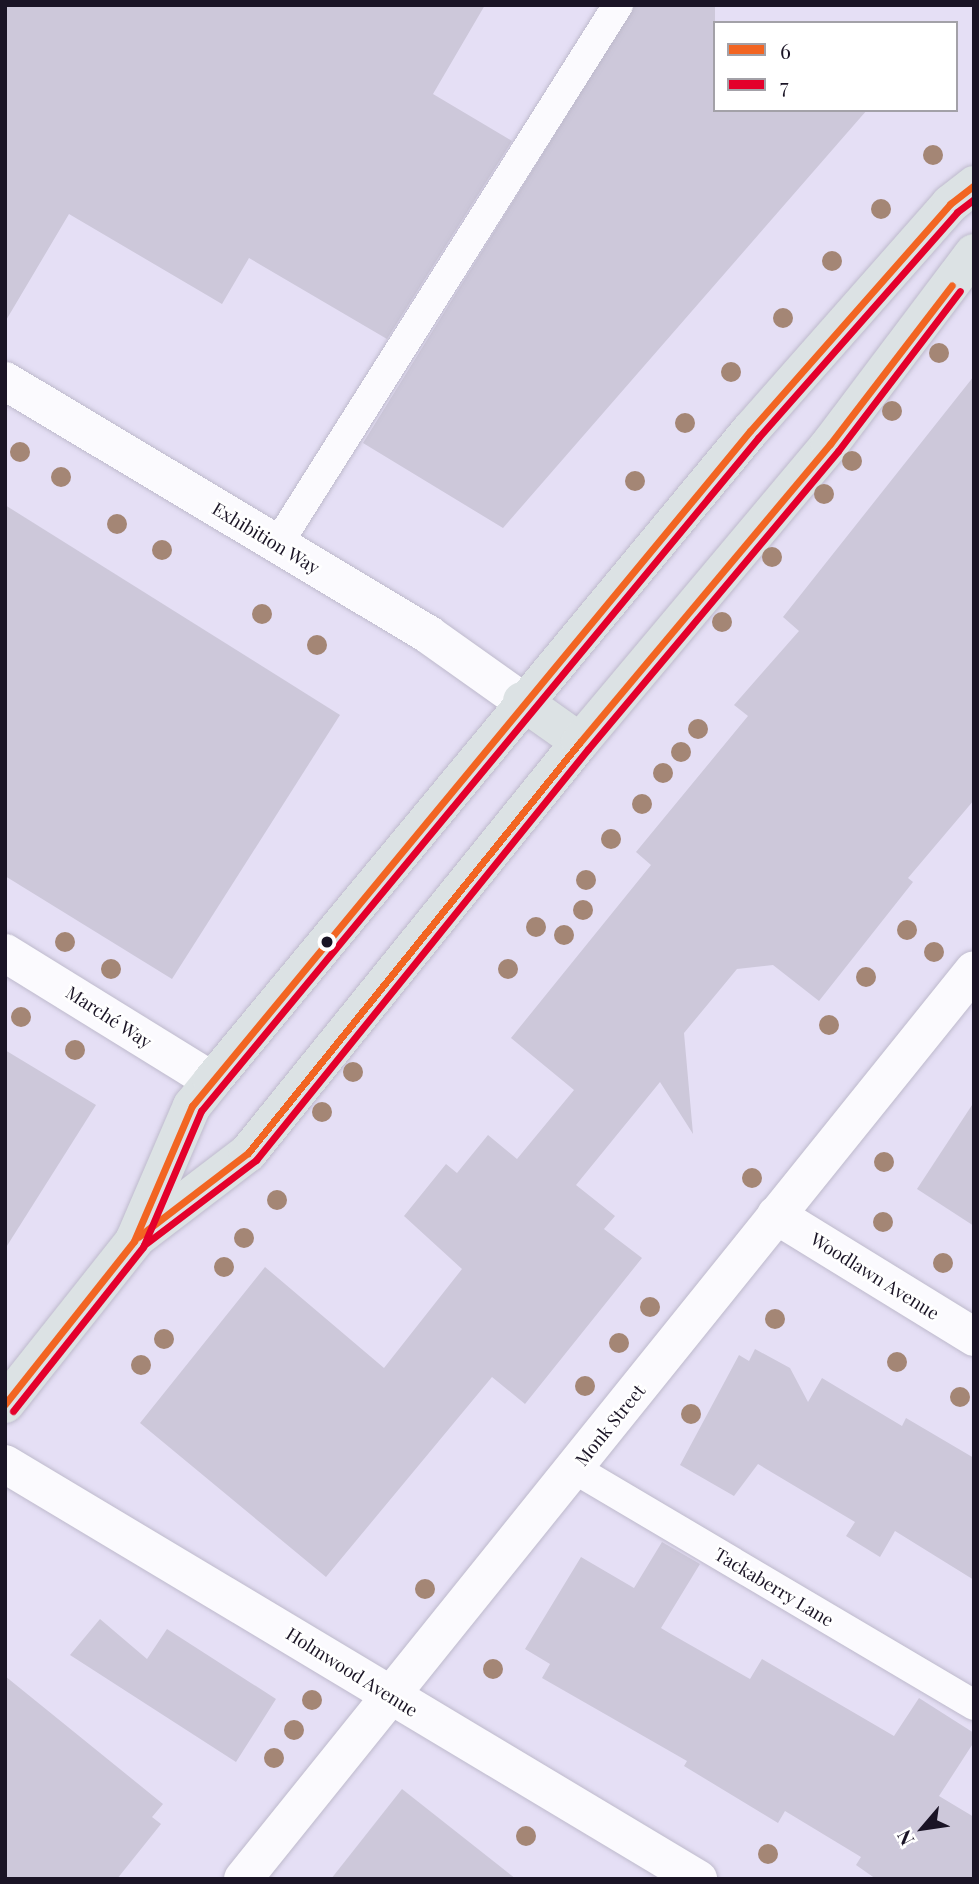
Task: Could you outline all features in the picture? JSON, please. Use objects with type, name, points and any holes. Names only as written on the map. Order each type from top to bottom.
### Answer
[{"type":"main road","points":[[134,1241],[192,1106],[522,701],[750,431],[950,204],[974,185]]},
{"type":"main road","points":[[5,1404],[134,1241],[248,1153],[580,742],[830,444],[974,253]]},
{"type":"main road","points":[[522,701],[580,742]]},
{"type":"street","name":"Exhibition Way","points":[[5,381],[429,635],[522,701]]},
{"type":"street","name":"Marché Way","points":[[5,953],[212,1081]]},
{"type":"street","name":"Monk Street","points":[[243,1879],[974,970]]},
{"type":"street","name":"Woodlawn Avenue","points":[[776,1215],[974,1337]]},
{"type":"street","name":"Holmwood Avenue","points":[[5,1464],[698,1879]]},
{"type":"lane","points":[[277,545],[618,5]]},
{"type":"lane","name":"Tackaberry Lane","points":[[575,1469],[974,1705]]},
{"type":"building","points":[[5,5],[485,5],[433,94],[512,141],[387,339],[249,258],[222,304],[69,214],[5,322]]},
{"type":"building","points":[[635,5],[715,5],[713,112],[865,112],[503,528],[363,443]]},
{"type":"building","points":[[974,376],[974,800],[908,878],[913,882],[819,1001],[773,965],[737,969],[684,1033],[693,1134],[660,1082],[576,1185],[615,1216],[604,1229],[642,1258],[525,1404],[492,1377],[326,1577],[140,1423],[265,1267],[384,1368],[462,1269],[404,1216],[446,1164],[457,1173],[488,1135],[517,1159],[574,1090],[511,1038],[651,865],[636,852],[748,716],[734,705],[799,631],[783,617]]},
{"type":"building","points":[[5,505],[340,715],[172,979],[5,876]]},
{"type":"building","points":[[5,1050],[96,1105],[5,1249]]},
{"type":"building","points":[[974,1102],[974,1226],[917,1189]]},
{"type":"building","points":[[755,1349],[790,1368],[808,1402],[822,1378],[902,1426],[906,1418],[974,1458],[974,1580],[895,1531],[880,1557],[846,1536],[855,1522],[758,1464],[734,1496],[680,1465],[739,1355],[749,1361]]},
{"type":"building","points":[[662,1542],[700,1564],[661,1628],[750,1679],[762,1659],[894,1736],[919,1698],[974,1733],[974,1742],[939,1796],[974,1817],[974,1879],[876,1879],[856,1865],[861,1857],[785,1811],[778,1823],[684,1766],[687,1761],[542,1678],[550,1664],[525,1649],[581,1557],[634,1588]]},
{"type":"building","points":[[100,1619],[147,1659],[167,1629],[276,1699],[236,1762],[70,1655]]},
{"type":"building","points":[[5,1676],[163,1804],[152,1817],[161,1824],[117,1879],[5,1879]]},
{"type":"building","points":[[402,1789],[516,1879],[331,1879]]},
{"type":"transit line","name":"6","points":[[5,1404],[134,1241],[192,1106],[750,431],[950,204],[974,185]]},
{"type":"transit line","name":"7","points":[[13,1411],[143,1247],[201,1111],[758,438],[957,212],[974,199]]},
{"type":"transit line","name":"6","points":[[138,1237],[248,1153],[580,742],[830,444],[952,285]]},
{"type":"transit line","name":"7","points":[[144,1245],[256,1160],[588,749],[838,451],[960,291]]}]
